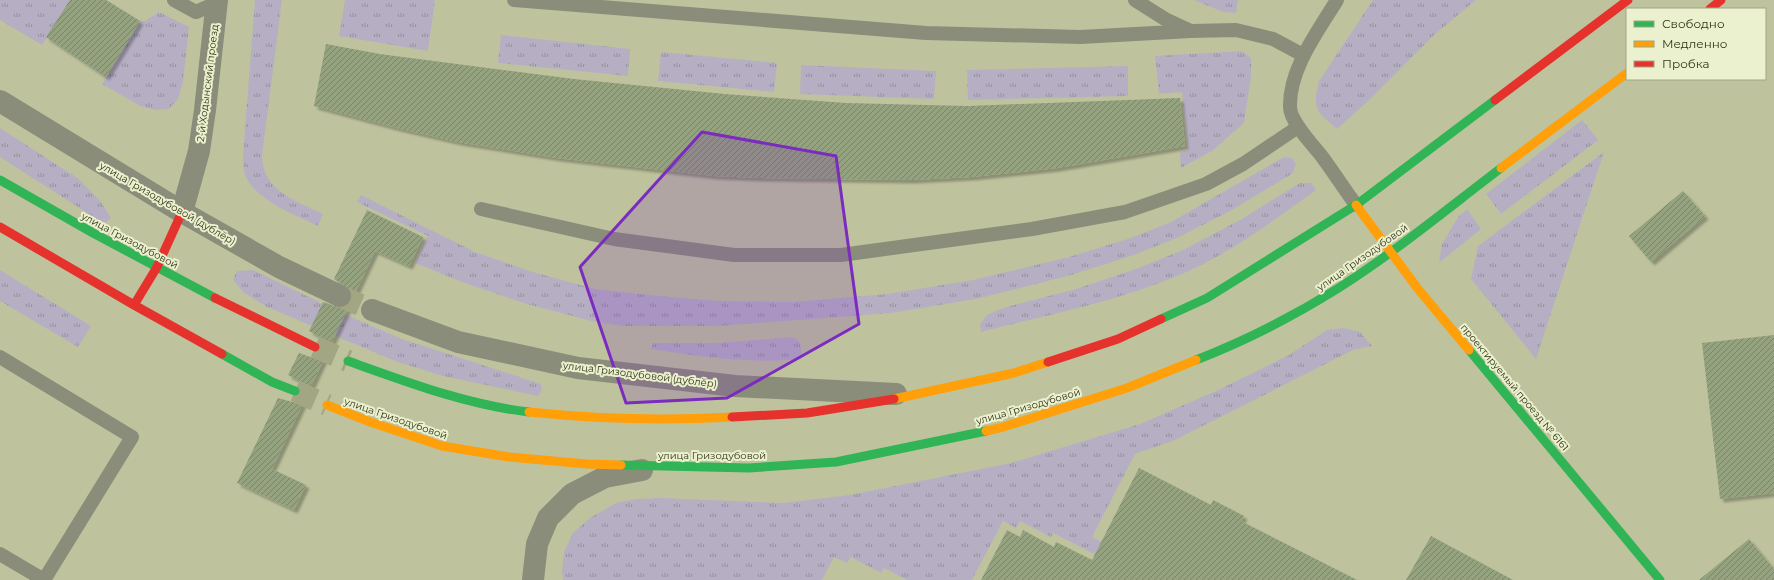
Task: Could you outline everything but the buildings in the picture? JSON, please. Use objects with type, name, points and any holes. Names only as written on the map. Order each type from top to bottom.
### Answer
[{"type":"street","points":[[348,361],[409,383],[458,398],[512,410],[561,416],[681,420],[807,414],[916,394],[1014,373],[1118,339],[1207,298],[1356,206],[1628,0]]},
{"type":"street","points":[[1711,8],[1721,0]]},
{"type":"street","name":"2-й Ходынский проезд","points":[[182,212],[200,144],[217,2]]},
{"type":"street","name":"улица Гризодубовой","points":[[327,405],[370,422],[442,446],[509,457],[579,463],[661,466],[749,468],[836,462],[1003,427],[1127,388],[1202,358],[1274,326],[1337,290],[1391,252],[1626,75]]},
{"type":"street","name":"улица Гризодубовой (дублёр)","points":[[0,101],[182,212],[279,267],[340,296]]},
{"type":"street","name":"улица Гризодубовой","points":[[0,180],[37,202],[158,268],[254,318],[315,347]]},
{"type":"street","name":"проектируемый проезд № 6161","points":[[1356,206],[1418,289],[1558,455],[1660,580]]},
{"type":"street","points":[[134,305],[158,268],[182,212]]},
{"type":"street","points":[[0,227],[134,305],[272,382],[295,391]]},
{"type":"street","name":"улица Гризодубовой (дублёр)","points":[[372,310],[458,342],[578,368],[736,386],[916,394]]},
{"type":"street","points":[[533,580],[537,544],[548,518],[572,494],[605,477],[661,466]]},
{"type":"lane","points":[[174,0],[196,12],[217,2]]},
{"type":"lane","points":[[514,0],[926,33],[1080,37],[1236,30],[1273,39],[1304,55]]},
{"type":"lane","points":[[1134,0],[1165,19],[1191,31]]},
{"type":"lane","points":[[1337,0],[1304,55],[1295,77],[1290,108],[1298,127],[1324,158],[1356,206]]},
{"type":"lane","points":[[481,209],[614,239],[734,255],[841,255],[1032,229],[1125,212],[1206,184],[1243,164],[1298,127]]},
{"type":"lane","points":[[0,357],[132,437],[44,580],[0,554]]},
{"type":"highlighted area","points":[[702,132],[836,156],[859,324],[727,398],[626,403],[580,267]]},
{"type":"green space","points":[[0,0],[106,0],[140,21],[145,21],[159,12],[189,27],[183,82],[178,99],[169,109],[154,110],[140,106],[102,84],[106,77],[47,38],[42,45],[0,20]]},
{"type":"green space","points":[[255,0],[282,0],[262,156],[264,168],[268,178],[282,193],[323,214],[318,226],[286,211],[264,197],[248,181],[244,171],[243,155]]},
{"type":"green space","points":[[345,0],[435,0],[428,51],[339,36]]},
{"type":"green space","points":[[1194,0],[1238,0],[1236,13],[1223,12]]},
{"type":"green space","points":[[1373,0],[1476,0],[1433,36],[1366,103],[1337,129],[1320,114],[1316,104],[1319,81]]},
{"type":"green space","points":[[501,35],[630,49],[628,76],[498,63]]},
{"type":"green space","points":[[1242,51],[1251,58],[1251,77],[1244,123],[1212,151],[1181,168],[1180,152],[1188,150],[1182,92],[1159,94],[1155,56]]},
{"type":"green space","points":[[661,52],[777,63],[774,92],[658,81]]},
{"type":"green space","points":[[801,65],[936,71],[934,99],[800,94]]},
{"type":"green space","points":[[1128,66],[1128,96],[968,100],[967,70]]},
{"type":"green space","points":[[1582,120],[1598,140],[1501,214],[1486,194]]},
{"type":"green space","points":[[0,128],[79,179],[101,202],[111,218],[105,223],[98,220],[0,157]]},
{"type":"green space","points":[[1604,152],[1536,359],[1471,279],[1478,246]]},
{"type":"green space","points":[[1284,157],[1292,158],[1296,164],[1293,173],[1232,210],[1179,237],[1134,255],[1071,275],[976,299],[891,313],[718,326],[623,326],[591,321],[527,304],[467,284],[415,263],[428,236],[357,202],[361,195],[475,252],[533,272],[595,289],[718,301],[793,302],[887,294],[973,280],[1069,257],[1131,238],[1171,222]]},
{"type":"green space","points":[[1300,183],[1311,183],[1316,190],[1271,223],[1240,243],[1191,270],[1166,281],[1114,298],[981,332],[980,324],[987,315],[1003,308],[1076,289],[1136,269],[1183,250],[1240,220]]},
{"type":"green space","points":[[1467,209],[1481,229],[1439,263],[1442,244],[1458,217]]},
{"type":"green space","points":[[0,270],[91,326],[78,347],[0,301]]},
{"type":"green space","points":[[253,270],[344,314],[402,339],[541,384],[542,390],[538,396],[443,376],[395,361],[267,307],[244,293],[233,280],[237,271]]},
{"type":"green space","points":[[1344,328],[1360,332],[1372,346],[1353,350],[1175,440],[1135,454],[1092,537],[1144,564],[1096,555],[1053,533],[1051,537],[1020,521],[1016,528],[1003,521],[972,580],[907,580],[884,568],[881,573],[851,557],[847,563],[834,557],[822,580],[563,580],[562,571],[564,552],[573,533],[590,518],[616,503],[636,499],[660,498],[783,503],[850,495],[1011,463],[1140,424],[1216,391],[1289,355],[1327,330]]},
{"type":"green space","points":[[793,337],[800,342],[802,359],[764,361],[726,359],[651,349],[653,343],[716,343]]},
{"type":"tunnel","points":[[340,296],[372,310]]},
{"type":"tunnel","points":[[315,347],[348,361]]},
{"type":"tunnel","points":[[295,391],[327,405]]},
{"type":"traffic: fast","points":[[1161,319],[1207,298],[1356,205],[1495,100]]},
{"type":"traffic: fast","points":[[1196,360],[1268,328],[1337,289],[1400,246],[1501,168]]},
{"type":"traffic: fast","points":[[0,180],[93,233],[215,298]]},
{"type":"traffic: fast","points":[[1469,350],[1660,580]]},
{"type":"traffic: fast","points":[[222,354],[272,382],[295,391]]},
{"type":"traffic: fast","points":[[348,361],[437,392],[483,404],[529,412]]},
{"type":"traffic: fast","points":[[621,465],[749,468],[836,462],[986,431]]},
{"type":"traffic: slow","points":[[1501,168],[1626,74]]},
{"type":"traffic: slow","points":[[1356,205],[1418,289],[1469,350]]},
{"type":"traffic: slow","points":[[986,431],[1127,388],[1196,360]]},
{"type":"traffic: slow","points":[[894,399],[1014,373],[1048,362]]},
{"type":"traffic: slow","points":[[327,405],[370,422],[442,446],[509,457],[587,464],[621,465]]},
{"type":"traffic: slow","points":[[529,412],[631,419],[732,417]]},
{"type":"traffic: jam","points":[[1495,100],[1628,0]]},
{"type":"traffic: jam","points":[[1711,8],[1721,0]]},
{"type":"traffic: jam","points":[[134,305],[157,267],[182,212]]},
{"type":"traffic: jam","points":[[0,227],[222,354]]},
{"type":"traffic: jam","points":[[215,298],[315,347]]},
{"type":"traffic: jam","points":[[1048,362],[1118,339],[1161,319]]},
{"type":"traffic: jam","points":[[732,417],[807,413],[894,399]]}]
